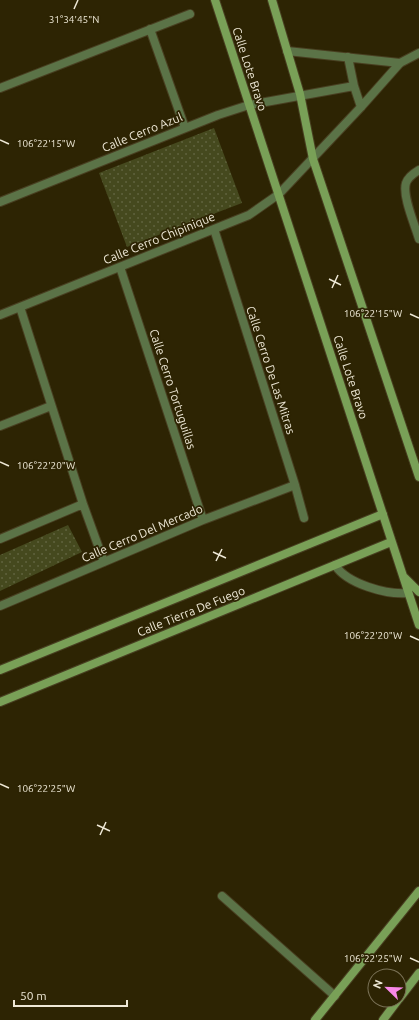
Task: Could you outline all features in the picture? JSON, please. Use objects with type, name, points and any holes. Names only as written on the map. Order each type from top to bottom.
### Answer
[{"type":"main road","name":"Calle Lote Bravo","points":[[215,0],[419,625]]},
{"type":"main road","points":[[272,0],[300,94],[313,159],[419,477]]},
{"type":"main road","name":"Calle Tierra De Fuego","points":[[0,670],[383,514]]},
{"type":"main road","name":"Calle Tierra De Fuego","points":[[0,702],[391,542]]},
{"type":"main road","points":[[402,575],[419,592]]},
{"type":"main road","points":[[315,1020],[419,891]]},
{"type":"main road","points":[[407,988],[419,973]]},
{"type":"main road","points":[[383,1020],[392,1008]]},
{"type":"street","points":[[0,88],[190,14]]},
{"type":"street","points":[[150,29],[185,128]]},
{"type":"street","points":[[287,51],[400,62],[419,53]]},
{"type":"street","points":[[348,57],[354,86],[361,107]]},
{"type":"street","name":"Calle Cerro Chipinique","points":[[0,315],[249,215],[279,194],[361,107],[400,62]]},
{"type":"street","name":"Calle Cerro Azul","points":[[0,202],[185,128],[249,105],[300,94],[354,86]]},
{"type":"street","points":[[419,170],[412,174],[406,183],[406,198],[419,239]]},
{"type":"street","name":"Calle Cerro De Las Mitras","points":[[214,229],[295,485],[304,518]]},
{"type":"street","name":"Calle Cerro Tortuguillas","points":[[120,267],[203,520]]},
{"type":"street","points":[[20,307],[83,504],[104,562]]},
{"type":"street","points":[[0,426],[52,406]]},
{"type":"street","name":"Calle Cerro Del Mercado","points":[[0,606],[203,520],[295,485]]},
{"type":"street","points":[[0,539],[83,504]]},
{"type":"street","points":[[335,565],[339,571],[346,576],[374,588],[397,594],[408,593]]},
{"type":"street","points":[[222,896],[335,996]]},
{"type":"green space","points":[[214,128],[242,203],[127,247],[99,173]]},
{"type":"green space","points":[[68,525],[82,552],[0,591],[0,555]]}]
